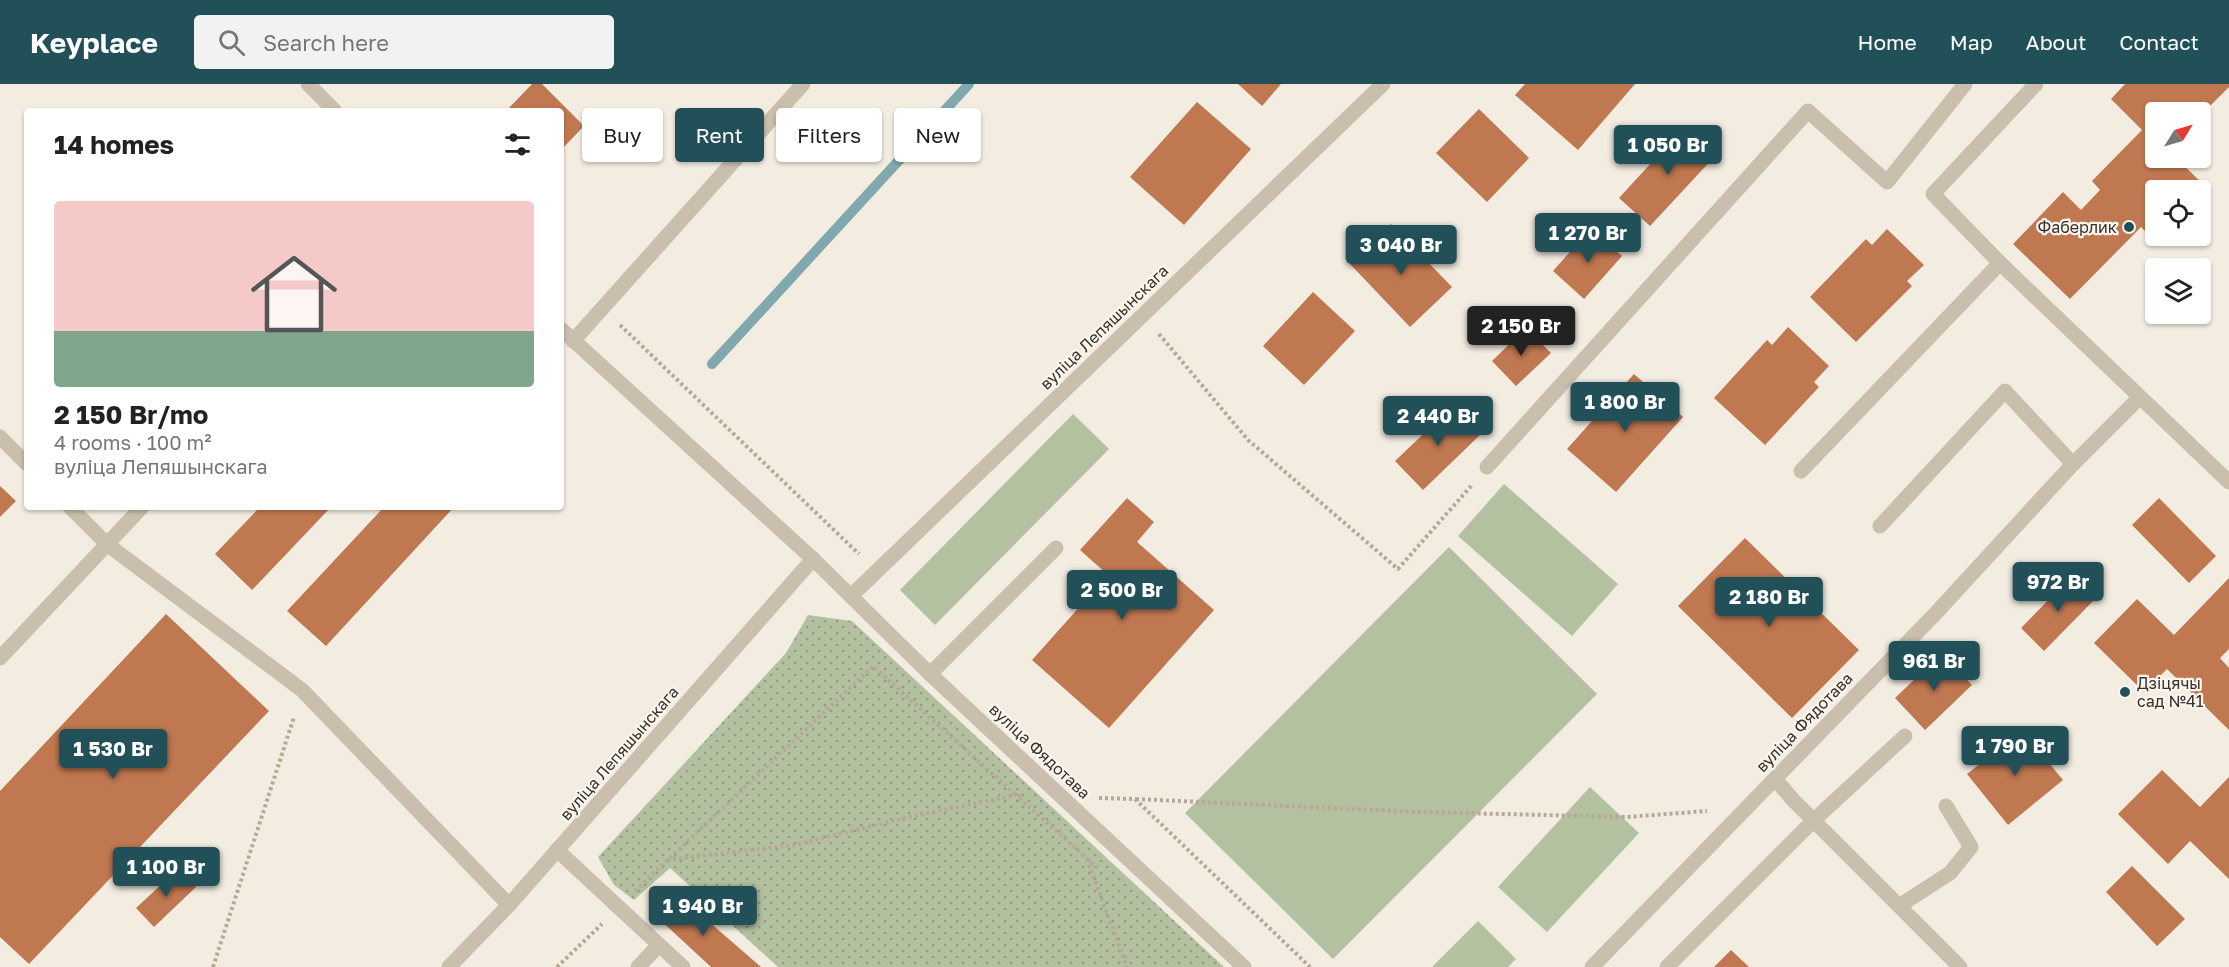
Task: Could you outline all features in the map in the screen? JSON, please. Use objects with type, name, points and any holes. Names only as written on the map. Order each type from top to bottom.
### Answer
[{"type":"street","points":[[308,84],[333,108]]},
{"type":"street","points":[[573,341],[803,84]]},
{"type":"street","name":"вуліца Лепяшынскага","points":[[851,596],[1383,84]]},
{"type":"street","points":[[1487,467],[1808,111],[1887,182],[1965,84]]},
{"type":"street","points":[[2036,84],[1933,194],[2000,263],[2229,482]]},
{"type":"street","points":[[1800,471],[2000,263]]},
{"type":"street","name":"вуліца Фядотава","points":[[564,332],[813,559],[930,674],[1244,967]]},
{"type":"street","points":[[1880,526],[2005,391],[2073,464]]},
{"type":"street","name":"вуліца Фядотава","points":[[1592,967],[1935,614],[2073,464],[2140,397]]},
{"type":"street","points":[[0,437],[24,461]]},
{"type":"street","points":[[73,510],[108,545],[302,690],[509,905]]},
{"type":"street","points":[[0,658],[139,510]]},
{"type":"street","points":[[930,674],[1056,548]]},
{"type":"street","name":"вуліца Лепяшынскага","points":[[449,967],[509,905],[813,559]]},
{"type":"street","points":[[1667,967],[1814,820],[1905,735]]},
{"type":"street","points":[[1774,779],[1960,967]]},
{"type":"street","points":[[1899,906],[1950,873],[1971,847],[1946,806]]},
{"type":"street","points":[[557,850],[683,967]]},
{"type":"street","points":[[638,967],[659,945]]},
{"type":"path","points":[[602,308],[877,571]]},
{"type":"path","points":[[1143,315],[1248,440],[1398,569],[1487,467]]},
{"type":"path","points":[[557,967],[666,860],[873,666],[1104,874]]},
{"type":"path","points":[[213,967],[302,690]]},
{"type":"path","points":[[666,860],[794,845],[909,817],[1016,795],[1419,812],[1627,817],[1746,808]]},
{"type":"path","points":[[1136,799],[1310,967]]},
{"type":"path","points":[[1087,859],[1127,967]]},
{"type":"green space","points":[[1073,414],[1109,449],[935,625],[900,590]]},
{"type":"green space","points":[[1504,484],[1618,584],[1572,636],[1458,536]]},
{"type":"green space","points":[[1449,547],[1597,694],[1333,959],[1185,813]]},
{"type":"green space","points":[[808,615],[852,621],[1224,967],[778,967],[670,868],[634,900],[614,885],[598,857],[786,653]]},
{"type":"green space","points":[[1590,787],[1639,833],[1547,932],[1498,887]]},
{"type":"green space","points":[[1478,921],[1516,959],[1508,967],[1432,967]]},
{"type":"building","points":[[532,84],[542,84],[582,124],[582,128],[564,147],[564,108],[509,108]]},
{"type":"building","points":[[1238,84],[1281,84],[1262,106]]},
{"type":"building","points":[[1525,84],[1635,84],[1578,150],[1515,95]]},
{"type":"building","points":[[2125,84],[2229,84],[2229,87],[2211,105],[2211,102],[2145,102],[2145,168],[2186,168],[2199,180],[2145,180],[2145,231],[2141,227],[2070,299],[2013,244],[2063,192],[2081,210],[2100,190],[2092,181],[2142,130],[2111,99]]},
{"type":"building","points":[[1197,102],[1251,149],[1184,225],[1130,177]]},
{"type":"building","points":[[1479,109],[1529,158],[1487,202],[1436,153]]},
{"type":"building","points":[[1685,126],[1716,155],[1650,226],[1619,198]]},
{"type":"building","points":[[1391,224],[1452,287],[1410,327],[1350,264]]},
{"type":"building","points":[[1591,228],[1622,256],[1584,299],[1553,271]]},
{"type":"building","points":[[1887,229],[1924,265],[1907,281],[1912,286],[1856,342],[1810,297],[1866,239],[1872,245]]},
{"type":"building","points":[[1313,292],[1355,331],[1304,385],[1263,346]]},
{"type":"building","points":[[1788,327],[1829,366],[1814,382],[1819,387],[1765,445],[1714,398],[1767,340],[1772,345]]},
{"type":"building","points":[[1526,328],[1551,353],[1516,386],[1492,361]]},
{"type":"building","points":[[1634,374],[1683,417],[1616,492],[1567,449]]},
{"type":"building","points":[[1454,405],[1482,433],[1423,490],[1395,461]]},
{"type":"building","points":[[0,486],[16,501],[0,517]]},
{"type":"building","points":[[1127,498],[1154,522],[1137,542],[1214,610],[1109,728],[1032,660],[1108,575],[1080,550]]},
{"type":"building","points":[[2159,498],[2216,556],[2189,583],[2132,525]]},
{"type":"building","points":[[257,510],[328,510],[252,590],[215,554]]},
{"type":"building","points":[[381,510],[451,510],[326,646],[287,611]]},
{"type":"building","points":[[1745,538],[1859,650],[1792,718],[1678,606]]},
{"type":"building","points":[[2073,575],[2096,598],[2044,651],[2021,628]]},
{"type":"building","points":[[2229,578],[2229,649],[2220,658],[2229,668],[2229,730],[2167,669],[2144,692],[2094,643],[2137,599],[2174,635]]},
{"type":"building","points":[[166,614],[269,711],[29,964],[0,937],[0,791]]},
{"type":"building","points":[[1942,653],[1972,685],[1925,730],[1895,698]]},
{"type":"building","points":[[2022,730],[2063,780],[2008,825],[1967,774]]},
{"type":"building","points":[[2162,770],[2200,807],[2229,777],[2229,879],[2190,841],[2168,864],[2118,814]]},
{"type":"building","points":[[2132,866],[2185,919],[2157,946],[2106,892]]},
{"type":"building","points":[[178,869],[196,887],[154,927],[136,908]]},
{"type":"building","points":[[678,895],[761,967],[711,967],[657,917]]},
{"type":"building","points":[[1731,950],[1749,967],[1714,967]]},
{"type":"waterway","points":[[712,364],[969,84]]},
{"type":"place","name":"Фаберлик","points":[[2129,227]]},
{"type":"place","name":"Дзіцячы сад №41","points":[[2125,692]]}]
